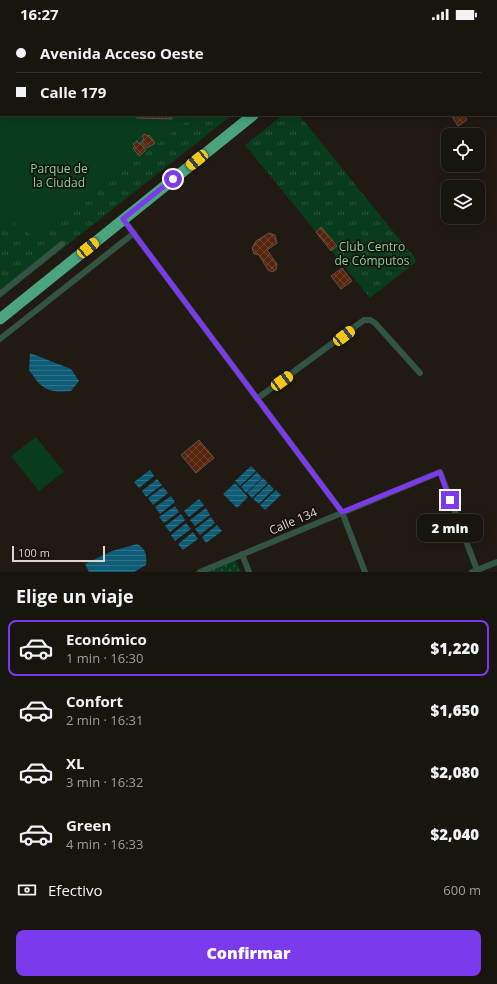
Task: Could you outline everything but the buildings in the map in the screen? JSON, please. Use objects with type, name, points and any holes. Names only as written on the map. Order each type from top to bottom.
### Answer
[{"type":"highway","points":[[0,319],[252,116]]},
{"type":"street","points":[[123,219],[342,512],[365,572]]},
{"type":"street","points":[[0,339],[134,233]]},
{"type":"street","points":[[0,294],[62,244]]},
{"type":"street","points":[[258,398],[364,320],[375,322],[420,373]]},
{"type":"street","name":"Calle 134","points":[[200,572],[440,472],[474,571]]},
{"type":"street","points":[[242,554],[249,572]]},
{"type":"street","points":[[474,571],[497,562]]},
{"type":"green space","name":"Parque de la Ciudad","points":[[0,116],[231,116],[0,298]]},
{"type":"green space","name":"Parque de la Ciudad","points":[[1,116],[194,116],[36,238],[0,213]]},
{"type":"green space","name":"Club Centro de Cómputos","points":[[282,116],[300,116],[417,261],[370,298],[245,145]]},
{"type":"green space","points":[[36,437],[64,472],[39,491],[11,456]]},
{"type":"green space","points":[[234,557],[241,572],[194,572]]},
{"type":"water","points":[[30,353],[71,369],[79,381],[71,391],[56,391],[42,386],[29,370]]},
{"type":"water","points":[[251,466],[256,471],[240,486],[235,481]]},
{"type":"water","points":[[150,470],[154,476],[139,488],[134,482]]},
{"type":"water","points":[[257,472],[262,478],[246,493],[241,487]]},
{"type":"water","points":[[263,478],[268,483],[252,498],[247,493]]},
{"type":"water","points":[[157,479],[162,485],[146,497],[142,491]]},
{"type":"water","points":[[235,483],[248,497],[237,508],[223,494]]},
{"type":"water","points":[[269,484],[274,489],[259,504],[253,499]]},
{"type":"water","points":[[163,487],[168,493],[153,505],[148,498]]},
{"type":"water","points":[[276,490],[281,495],[265,510],[260,505]]},
{"type":"water","points":[[171,496],[175,502],[160,514],[155,507]]},
{"type":"water","points":[[199,499],[204,505],[189,517],[184,511]]},
{"type":"water","points":[[175,506],[179,512],[164,523],[159,517]]},
{"type":"water","points":[[206,508],[210,515],[195,526],[190,520]]},
{"type":"water","points":[[181,514],[185,520],[170,532],[165,526]]},
{"type":"water","points":[[211,517],[215,523],[200,535],[195,529]]},
{"type":"water","points":[[186,523],[191,529],[175,541],[171,535]]},
{"type":"water","points":[[217,525],[222,531],[206,543],[202,537]]},
{"type":"water","points":[[193,532],[198,539],[183,550],[178,544]]},
{"type":"water","points":[[137,544],[144,550],[146,565],[134,572],[89,572],[85,564],[112,551]]},
{"type":"route","points":[[173,179],[123,219],[342,512],[440,472],[450,500]]}]
